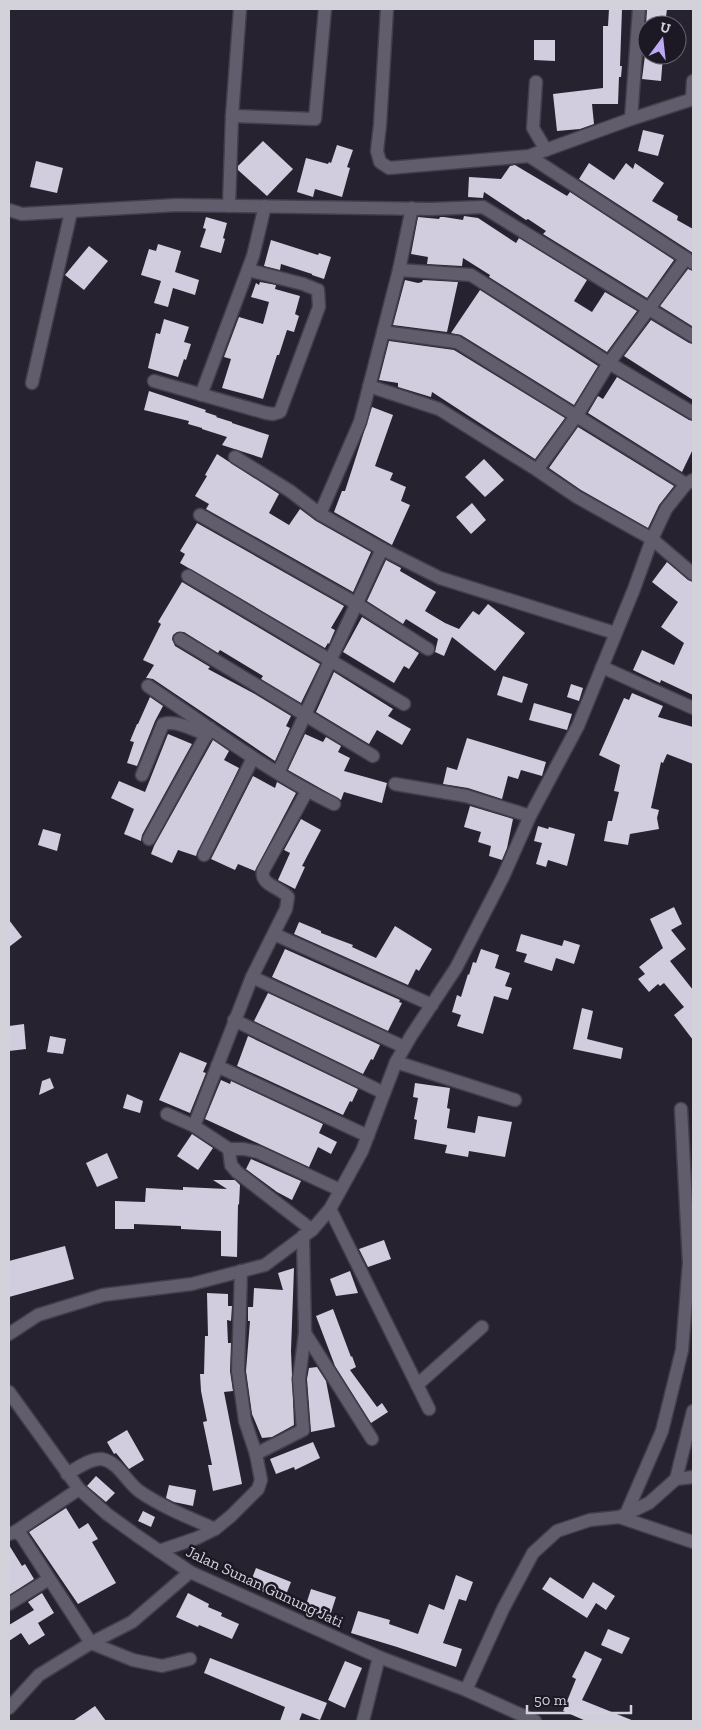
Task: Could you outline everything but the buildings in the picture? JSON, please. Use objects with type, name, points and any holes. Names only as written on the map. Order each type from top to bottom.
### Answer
[{"type":"street","points":[[229,206],[232,116],[240,9]]},
{"type":"street","points":[[232,116],[315,119],[325,9]]},
{"type":"street","points":[[386,9],[377,150],[380,162],[389,168],[530,156],[631,119],[693,100],[693,81]]},
{"type":"street","points":[[631,119],[638,9]]},
{"type":"street","points":[[536,82],[533,128],[546,150]]},
{"type":"street","points":[[530,156],[690,261],[609,363],[577,415],[538,470]]},
{"type":"street","points":[[9,210],[22,214],[177,205],[483,207],[693,336]]},
{"type":"street","points":[[201,395],[248,270],[265,206]]},
{"type":"street","points":[[320,514],[360,422],[399,270],[412,208]]},
{"type":"street","points":[[32,384],[71,212]]},
{"type":"street","points":[[154,382],[266,413],[280,412],[319,307],[318,290],[303,284],[248,270]]},
{"type":"street","points":[[399,270],[471,275],[609,363],[693,413]]},
{"type":"street","points":[[9,1334],[38,1315],[103,1295],[192,1284],[265,1265],[307,1233],[330,1209],[368,1136],[396,1062],[456,968],[485,914],[530,816],[578,726],[666,509],[690,482],[457,342],[383,332]]},
{"type":"street","points":[[369,386],[439,409],[578,497],[652,540],[693,574]]},
{"type":"street","points":[[235,457],[290,491],[320,514],[382,550],[440,578],[615,634]]},
{"type":"street","points":[[200,515],[357,604],[428,649]]},
{"type":"street","points":[[278,773],[382,550]]},
{"type":"street","points":[[188,576],[404,704]]},
{"type":"street","points":[[180,639],[372,756]]},
{"type":"street","points":[[602,667],[693,708]]},
{"type":"street","points":[[148,686],[209,732],[307,791],[334,804]]},
{"type":"street","points":[[142,775],[163,724],[169,722],[209,732]]},
{"type":"street","points":[[149,839],[209,732]]},
{"type":"street","points":[[204,855],[254,758]]},
{"type":"street","points":[[396,784],[466,796],[530,816]]},
{"type":"street","points":[[194,1126],[252,977],[286,909],[288,898],[283,891],[264,881],[262,876],[307,791]]},
{"type":"street","points":[[274,934],[432,1005]]},
{"type":"street","points":[[252,977],[404,1047]]},
{"type":"street","points":[[234,1020],[384,1093]]},
{"type":"street","points":[[396,1062],[515,1100]]},
{"type":"street","points":[[218,1066],[368,1136]]},
{"type":"street","points":[[622,1515],[662,1431],[682,1350],[689,1263],[681,1109]]},
{"type":"street","points":[[167,1114],[194,1126],[229,1149],[244,1149],[258,1152],[340,1190]]},
{"type":"street","points":[[229,1149],[231,1165],[237,1172],[307,1233]]},
{"type":"street","points":[[330,1209],[429,1409]]},
{"type":"street","points":[[256,1454],[303,1430],[299,1379],[305,1333],[307,1233]]},
{"type":"street","points":[[159,1551],[197,1538],[215,1529],[258,1489],[261,1480],[256,1454],[245,1421],[238,1371],[241,1271]]},
{"type":"street","points":[[417,1385],[482,1327]]},
{"type":"street","points":[[305,1333],[372,1439]]},
{"type":"street","name":"Jalan Sunan Gunung Jati","points":[[9,1392],[66,1474],[79,1489],[107,1514],[190,1572],[379,1657],[466,1690],[535,1721]]},
{"type":"street","points":[[466,1690],[502,1609],[533,1553],[557,1531],[590,1520],[622,1515],[650,1503],[676,1479],[693,1411]]},
{"type":"street","points":[[66,1474],[94,1460],[101,1459],[112,1462],[138,1490],[163,1505],[215,1529]]},
{"type":"street","points":[[676,1479],[693,1477]]},
{"type":"street","points":[[12,1533],[79,1489]]},
{"type":"street","points":[[622,1515],[693,1542]]},
{"type":"street","points":[[12,1533],[21,1535],[91,1643],[133,1660],[162,1666],[190,1659]]},
{"type":"street","points":[[9,1708],[39,1675],[91,1643],[132,1622],[190,1572]]},
{"type":"street","points":[[9,1604],[50,1579]]},
{"type":"street","points":[[363,1721],[379,1657]]}]
